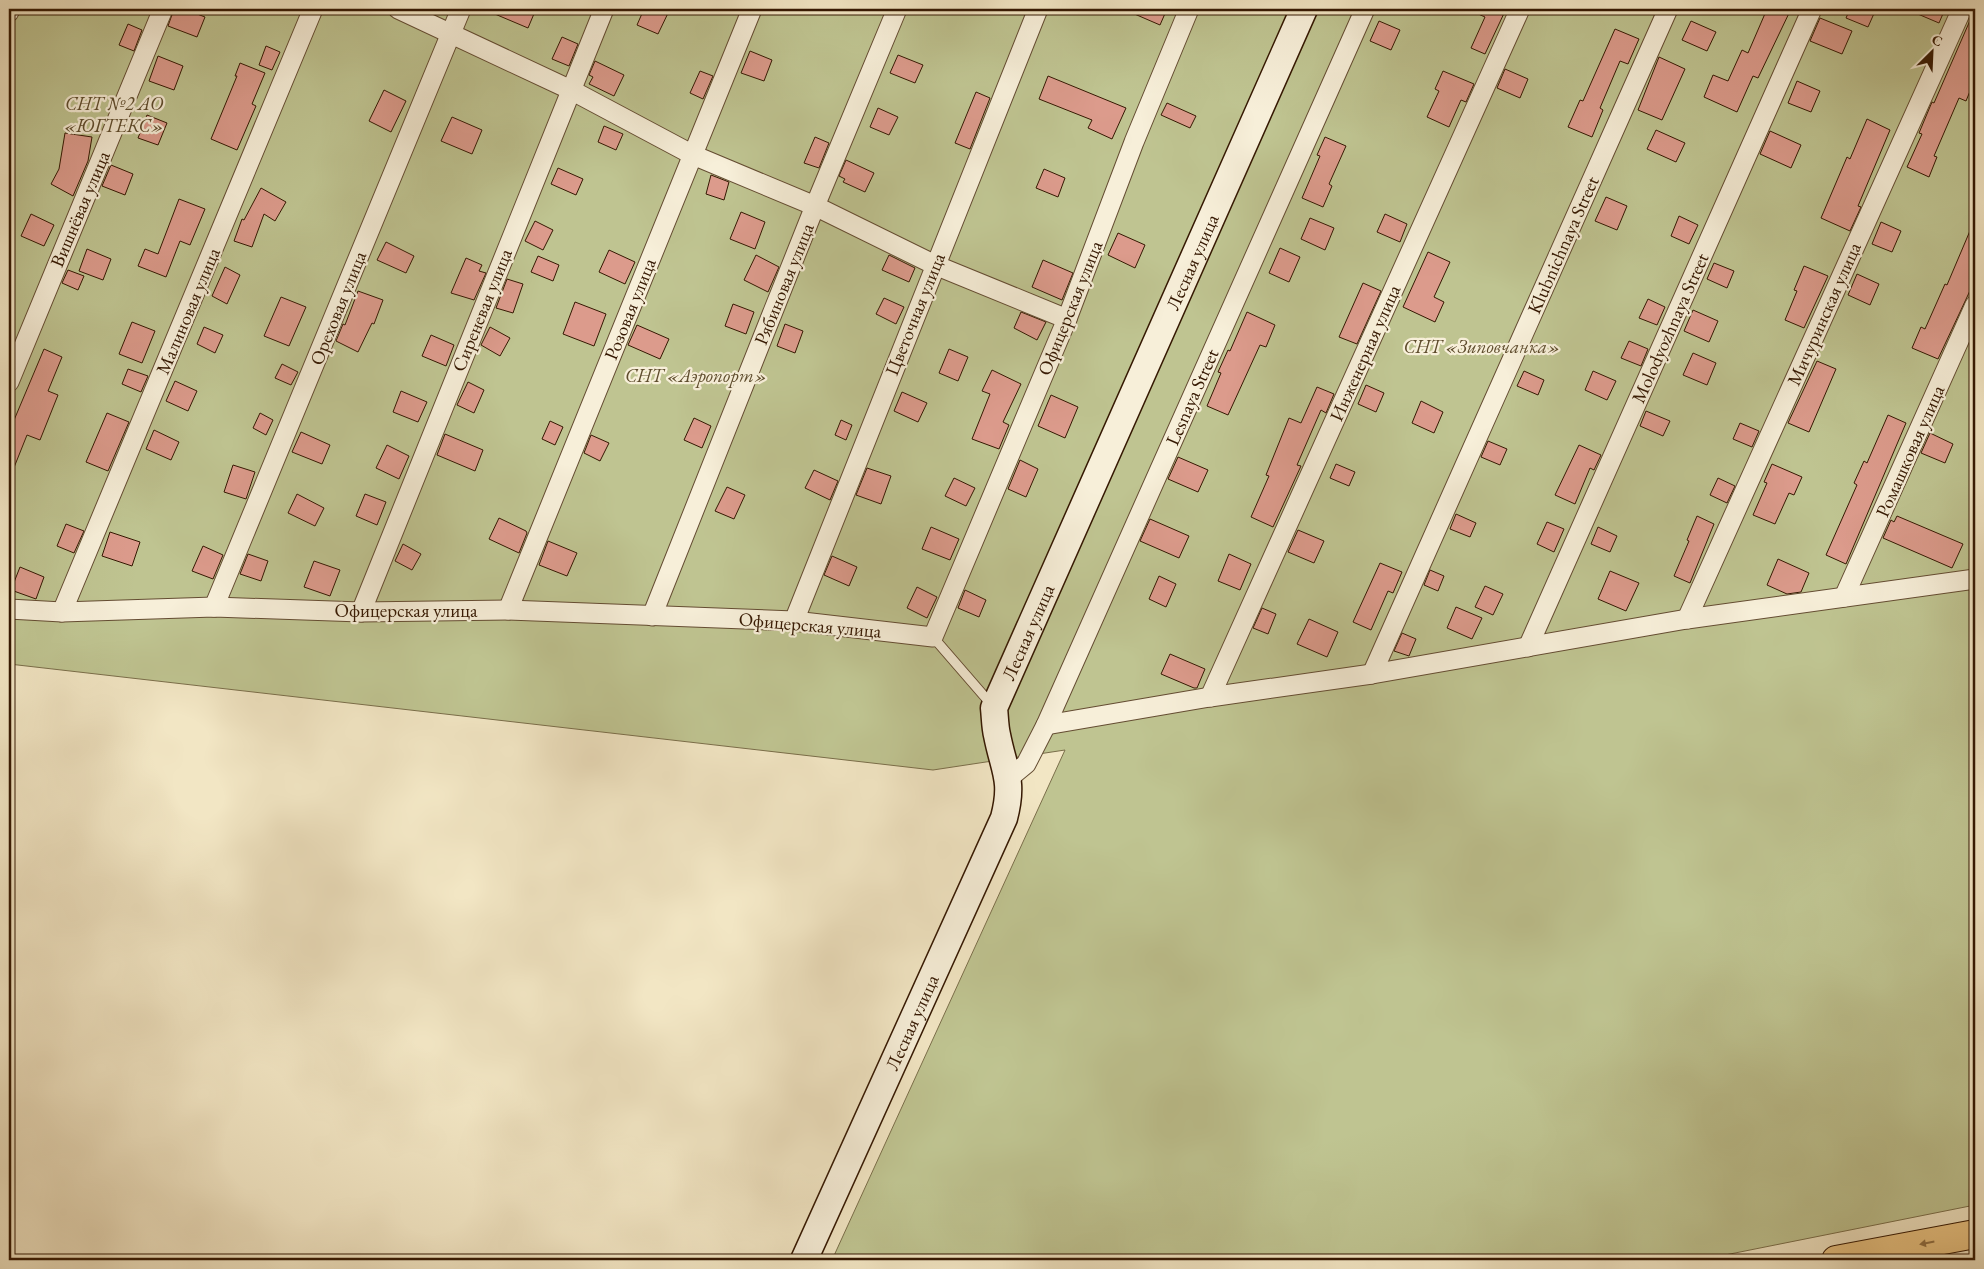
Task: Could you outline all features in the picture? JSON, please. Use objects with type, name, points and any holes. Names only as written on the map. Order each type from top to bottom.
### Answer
[{"type":"highway","points":[[1836,1260],[1975,1234]]},
{"type":"highway","points":[[1936,1260],[1975,1253]]},
{"type":"street","name":"Вишнёвая улица","points":[[9,382],[163,9]]},
{"type":"street","name":"Малиновая улица","points":[[62,612],[313,9]]},
{"type":"street","points":[[398,9],[571,90],[693,155],[815,206],[935,265],[1067,319]]},
{"type":"street","name":"Ореховая улица","points":[[214,607],[461,9]]},
{"type":"street","name":"Сиреневая улица","points":[[362,612],[604,9]]},
{"type":"street","name":"Розовая улица","points":[[508,610],[752,9]]},
{"type":"street","name":"Рябиновая улица","points":[[652,616],[815,206],[897,9]]},
{"type":"street","name":"Цветочная улица","points":[[794,621],[1038,9]]},
{"type":"street","name":"Офицерская улица","points":[[9,609],[62,612],[214,607],[362,612],[508,610],[794,621],[933,637],[1067,319],[1134,142],[1189,9]]},
{"type":"street","name":"Лесная улица","points":[[804,1260],[1004,818],[1009,799],[1009,778],[996,734],[994,708],[1304,9]]},
{"type":"street","name":"Lesnaya Street","points":[[1009,778],[1026,764],[1046,724],[1365,9]]},
{"type":"street","name":"Инженерная улица","points":[[1210,697],[1520,9]]},
{"type":"street","name":"Klubnichnaya Street","points":[[1372,674],[1668,9]]},
{"type":"street","name":"Molodyozhnaya Street","points":[[1528,647],[1812,9]]},
{"type":"street","name":"Мичуринская улица","points":[[1687,619],[1962,9]]},
{"type":"street","name":"Ромашковая улица","points":[[1844,597],[1975,305]]},
{"type":"street","points":[[1046,724],[1210,697],[1372,674],[1687,619],[1975,578]]},
{"type":"lane","points":[[933,637],[994,708]]},
{"type":"green space","points":[[9,9],[1975,9],[1975,1205],[1700,1260],[832,1260],[1065,750],[933,770],[9,664]]},
{"type":"building","points":[[174,9],[184,9],[205,17],[197,37],[168,26]]},
{"type":"building","points":[[483,9],[536,9],[528,28]]},
{"type":"building","points":[[644,9],[670,9],[658,34],[637,25]]},
{"type":"building","points":[[1123,9],[1167,9],[1160,25]]},
{"type":"building","points":[[1467,9],[1506,9],[1485,54],[1471,48],[1485,17]]},
{"type":"building","points":[[1767,9],[1791,9],[1758,78],[1753,76],[1737,112],[1704,97],[1713,75],[1728,81],[1742,50],[1748,53]]},
{"type":"building","points":[[1850,9],[1876,9],[1868,27],[1846,18]]},
{"type":"building","points":[[1906,9],[1945,9],[1939,23]]},
{"type":"building","points":[[1975,9],[1975,79],[1966,101],[1959,98],[1934,156],[1937,157],[1929,177],[1907,167],[1922,134],[1919,133],[1932,102],[1934,103]]},
{"type":"building","points":[[1820,18],[1852,31],[1842,54],[1810,41]]},
{"type":"building","points":[[1379,21],[1400,30],[1391,50],[1370,41]]},
{"type":"building","points":[[1691,21],[1716,32],[1707,51],[1682,40]]},
{"type":"building","points":[[128,24],[142,30],[134,51],[119,45]]},
{"type":"building","points":[[1615,29],[1639,39],[1628,64],[1620,61],[1600,108],[1603,110],[1592,137],[1568,127],[1580,100],[1583,101]]},
{"type":"building","points":[[562,37],[578,44],[569,66],[552,59]]},
{"type":"building","points":[[266,46],[280,52],[272,70],[259,65]]},
{"type":"building","points":[[750,51],[772,60],[764,81],[741,73]]},
{"type":"building","points":[[898,55],[923,65],[915,83],[890,73]]},
{"type":"building","points":[[158,56],[183,66],[174,90],[149,81]]},
{"type":"building","points":[[1659,57],[1685,69],[1662,120],[1638,110]]},
{"type":"building","points":[[595,61],[624,75],[614,96],[589,84],[593,77],[589,75]]},
{"type":"building","points":[[240,63],[265,73],[252,104],[256,106],[237,150],[211,139],[237,76],[235,76]]},
{"type":"building","points":[[1505,69],[1528,79],[1520,98],[1497,88]]},
{"type":"building","points":[[700,71],[713,76],[703,99],[690,93]]},
{"type":"building","points":[[1443,71],[1474,84],[1466,102],[1461,100],[1449,127],[1427,117],[1439,91],[1435,89]]},
{"type":"building","points":[[1048,76],[1126,108],[1112,139],[1088,128],[1092,120],[1039,99]]},
{"type":"building","points":[[1797,81],[1820,91],[1811,112],[1788,103]]},
{"type":"building","points":[[384,90],[406,101],[391,132],[369,121]]},
{"type":"building","points":[[976,92],[990,98],[970,149],[955,143]]},
{"type":"building","points":[[1167,103],[1196,116],[1190,128],[1161,115]]},
{"type":"building","points":[[878,108],[898,117],[889,135],[870,127]]},
{"type":"building","points":[[147,115],[167,123],[158,145],[138,138]]},
{"type":"building","points":[[452,117],[482,130],[472,154],[441,141]]},
{"type":"building","points":[[1867,119],[1890,130],[1858,206],[1861,207],[1850,231],[1821,218],[1847,157],[1850,159]]},
{"type":"building","points":[[604,126],[623,134],[616,150],[598,142]]},
{"type":"building","points":[[1656,130],[1685,143],[1676,162],[1647,149]]},
{"type":"building","points":[[1770,131],[1801,145],[1791,168],[1760,154]]},
{"type":"building","points":[[65,133],[92,137],[88,161],[73,196],[51,184],[59,169]]},
{"type":"building","points":[[815,137],[829,143],[819,168],[804,163]]},
{"type":"building","points":[[1325,137],[1346,146],[1329,184],[1332,186],[1323,207],[1302,198],[1320,156],[1317,155]]},
{"type":"building","points":[[846,160],[874,173],[865,192],[843,182],[845,179],[839,176]]},
{"type":"building","points":[[111,165],[133,174],[125,195],[102,186]]},
{"type":"building","points":[[558,168],[583,179],[576,195],[551,184]]},
{"type":"building","points":[[1044,169],[1065,178],[1058,197],[1036,188]]},
{"type":"building","points":[[711,175],[729,182],[724,200],[706,194]]},
{"type":"building","points":[[261,188],[286,202],[275,221],[264,214],[252,247],[234,241],[242,219],[244,220]]},
{"type":"building","points":[[1606,197],[1627,206],[1617,230],[1595,221]]},
{"type":"building","points":[[179,199],[205,209],[190,245],[180,241],[166,277],[138,266],[145,249],[158,254]]},
{"type":"building","points":[[741,212],[765,222],[755,249],[730,239]]},
{"type":"building","points":[[31,214],[54,225],[44,246],[21,236]]},
{"type":"building","points":[[1385,214],[1407,224],[1400,242],[1377,232]]},
{"type":"building","points":[[1679,216],[1698,225],[1689,244],[1671,236]]},
{"type":"building","points":[[1310,218],[1334,228],[1325,250],[1301,239]]},
{"type":"building","points":[[1975,219],[1975,280],[1938,359],[1912,348],[1921,327],[1925,329],[1945,284],[1947,285]]},
{"type":"building","points":[[535,221],[553,230],[543,250],[525,241]]},
{"type":"building","points":[[1881,222],[1901,231],[1892,252],[1872,244]]},
{"type":"building","points":[[1118,233],[1145,245],[1135,268],[1108,255]]},
{"type":"building","points":[[386,242],[414,256],[406,273],[377,260]]},
{"type":"building","points":[[1280,248],[1300,257],[1289,282],[1269,273]]},
{"type":"building","points":[[87,249],[111,259],[103,280],[79,271]]},
{"type":"building","points":[[609,250],[635,262],[625,284],[599,272]]},
{"type":"building","points":[[1428,252],[1450,262],[1434,297],[1444,302],[1435,322],[1403,307]]},
{"type":"building","points":[[756,255],[779,267],[768,292],[744,280]]},
{"type":"building","points":[[889,255],[915,268],[909,282],[882,270]]},
{"type":"building","points":[[538,256],[559,265],[553,281],[531,272]]},
{"type":"building","points":[[466,258],[482,265],[479,271],[486,273],[474,300],[451,293]]},
{"type":"building","points":[[1043,260],[1073,273],[1062,300],[1032,287]]},
{"type":"building","points":[[1714,263],[1734,271],[1727,288],[1707,279]]},
{"type":"building","points":[[1804,266],[1828,276],[1804,328],[1785,320],[1797,291],[1794,290]]},
{"type":"building","points":[[225,267],[240,275],[227,304],[212,296]]},
{"type":"building","points":[[68,270],[84,276],[78,290],[62,283]]},
{"type":"building","points":[[1857,274],[1879,284],[1870,305],[1848,295]]},
{"type":"building","points":[[507,279],[523,284],[513,313],[496,308]]},
{"type":"building","points":[[1363,283],[1381,291],[1357,344],[1339,337]]},
{"type":"building","points":[[358,291],[383,300],[374,324],[372,323],[358,352],[336,341],[343,324],[345,325]]},
{"type":"building","points":[[281,297],[306,307],[289,346],[264,336]]},
{"type":"building","points":[[884,298],[904,307],[896,324],[876,314]]},
{"type":"building","points":[[1648,299],[1665,307],[1657,325],[1639,318]]},
{"type":"building","points":[[575,302],[606,314],[594,346],[563,334]]},
{"type":"building","points":[[733,304],[754,312],[746,334],[725,326]]},
{"type":"building","points":[[1693,310],[1718,321],[1709,342],[1684,331]]},
{"type":"building","points":[[1021,312],[1046,322],[1037,340],[1014,328]]},
{"type":"building","points":[[1247,312],[1275,325],[1266,347],[1260,345],[1228,415],[1207,406],[1221,373],[1218,372],[1228,350],[1230,351]]},
{"type":"building","points":[[132,322],[155,331],[142,363],[119,354]]},
{"type":"building","points":[[785,324],[803,331],[795,353],[777,346]]},
{"type":"building","points":[[637,325],[669,339],[660,359],[628,345]]},
{"type":"building","points":[[204,327],[223,335],[215,353],[197,344]]},
{"type":"building","points":[[490,327],[510,338],[500,356],[481,345]]},
{"type":"building","points":[[431,335],[454,345],[446,366],[422,356]]},
{"type":"building","points":[[1629,341],[1648,349],[1641,366],[1621,358]]},
{"type":"building","points":[[44,349],[62,357],[48,391],[58,395],[40,440],[27,435],[9,480],[9,432]]},
{"type":"building","points":[[949,349],[968,357],[958,381],[939,373]]},
{"type":"building","points":[[1693,353],[1716,363],[1707,385],[1683,375]]},
{"type":"building","points":[[1817,361],[1836,369],[1809,432],[1788,423]]},
{"type":"building","points":[[282,364],[298,372],[291,385],[275,378]]},
{"type":"building","points":[[128,369],[148,376],[141,392],[122,384]]},
{"type":"building","points":[[992,370],[1021,384],[1003,422],[1009,425],[999,449],[972,439],[990,394],[982,391]]},
{"type":"building","points":[[1524,371],[1544,380],[1538,395],[1517,386]]},
{"type":"building","points":[[1593,371],[1616,381],[1607,400],[1585,390]]},
{"type":"building","points":[[175,381],[197,391],[188,411],[166,401]]},
{"type":"building","points":[[468,382],[484,390],[474,413],[457,405]]},
{"type":"building","points":[[1366,385],[1384,393],[1376,412],[1358,404]]},
{"type":"building","points":[[1317,387],[1334,394],[1326,413],[1321,410],[1297,465],[1301,466],[1273,527],[1251,517],[1269,476],[1266,475],[1289,418],[1301,423]]},
{"type":"building","points":[[401,391],[427,402],[418,422],[393,412]]},
{"type":"building","points":[[902,392],[927,403],[918,422],[894,411]]},
{"type":"building","points":[[1051,395],[1078,407],[1065,438],[1038,426]]},
{"type":"building","points":[[1421,401],[1443,412],[1434,433],[1412,423]]},
{"type":"building","points":[[1646,411],[1670,421],[1663,436],[1640,426]]},
{"type":"building","points":[[107,413],[129,422],[108,471],[86,462]]},
{"type":"building","points":[[260,413],[273,420],[266,435],[253,428]]},
{"type":"building","points":[[1888,415],[1906,423],[1846,564],[1826,555],[1857,485],[1854,483],[1864,461],[1867,463]]},
{"type":"building","points":[[694,418],[711,426],[702,448],[684,440]]},
{"type":"building","points":[[841,420],[852,425],[846,440],[835,435]]},
{"type":"building","points":[[550,421],[563,427],[555,445],[542,439]]},
{"type":"building","points":[[1740,423],[1759,431],[1752,447],[1733,439]]},
{"type":"building","points":[[154,430],[179,442],[171,460],[146,449]]},
{"type":"building","points":[[301,432],[330,445],[322,464],[292,452]]},
{"type":"building","points":[[1930,433],[1953,444],[1945,463],[1921,453]]},
{"type":"building","points":[[445,434],[483,450],[475,471],[437,455]]},
{"type":"building","points":[[591,435],[609,443],[600,461],[584,453]]},
{"type":"building","points":[[1488,441],[1507,449],[1500,465],[1481,457]]},
{"type":"building","points":[[387,445],[409,456],[399,479],[376,468]]},
{"type":"building","points":[[1579,445],[1601,455],[1594,470],[1590,468],[1575,504],[1555,495]]},
{"type":"building","points":[[1178,457],[1208,470],[1198,492],[1168,479]]},
{"type":"building","points":[[1020,460],[1038,469],[1026,497],[1008,489]]},
{"type":"building","points":[[1336,464],[1355,472],[1349,486],[1330,478]]},
{"type":"building","points":[[1772,464],[1802,477],[1794,495],[1789,493],[1775,524],[1753,515],[1767,483],[1764,482]]},
{"type":"building","points":[[233,465],[255,472],[246,499],[224,492]]},
{"type":"building","points":[[867,468],[891,476],[881,504],[856,495]]},
{"type":"building","points":[[814,470],[838,481],[830,500],[805,488]]},
{"type":"building","points":[[954,478],[975,488],[966,506],[945,496]]},
{"type":"building","points":[[1718,478],[1735,486],[1727,503],[1710,495]]},
{"type":"building","points":[[727,487],[745,495],[734,519],[715,511]]},
{"type":"building","points":[[297,494],[324,508],[315,526],[288,513]]},
{"type":"building","points":[[365,494],[386,502],[377,525],[356,516]]},
{"type":"building","points":[[1456,514],[1476,523],[1470,537],[1450,529]]},
{"type":"building","points":[[1697,516],[1714,524],[1690,583],[1674,576]]},
{"type":"building","points":[[1897,516],[1963,544],[1952,568],[1883,538],[1891,520],[1894,522]]},
{"type":"building","points":[[499,518],[526,531],[527,533],[519,553],[489,539]]},
{"type":"building","points":[[1150,519],[1189,536],[1179,558],[1140,541]]},
{"type":"building","points":[[1547,522],[1564,529],[1554,552],[1537,544]]},
{"type":"building","points":[[66,524],[84,531],[74,553],[57,546]]},
{"type":"building","points":[[931,527],[959,539],[950,560],[922,549]]},
{"type":"building","points":[[1598,527],[1617,536],[1610,552],[1591,544]]},
{"type":"building","points":[[1298,530],[1324,541],[1314,563],[1288,552]]},
{"type":"building","points":[[110,532],[140,542],[132,566],[102,556]]},
{"type":"building","points":[[548,541],[577,553],[567,576],[539,565]]},
{"type":"building","points":[[403,544],[421,554],[412,570],[395,561]]},
{"type":"building","points":[[203,546],[223,555],[213,579],[192,571]]},
{"type":"building","points":[[248,554],[268,561],[261,581],[240,574]]},
{"type":"building","points":[[1229,554],[1251,564],[1240,590],[1218,581]]},
{"type":"building","points":[[832,556],[857,567],[849,586],[824,575]]},
{"type":"building","points":[[1778,559],[1809,573],[1801,592],[1787,594],[1767,585]]},
{"type":"building","points":[[314,561],[340,570],[330,596],[304,587]]},
{"type":"building","points":[[1380,563],[1402,572],[1393,593],[1388,591],[1371,630],[1353,622]]},
{"type":"building","points":[[20,567],[44,577],[36,599],[11,590]]},
{"type":"building","points":[[1430,570],[1444,576],[1438,591],[1424,585]]},
{"type":"building","points":[[1610,571],[1639,583],[1626,611],[1598,599]]},
{"type":"building","points":[[1159,576],[1176,584],[1166,607],[1149,599]]},
{"type":"building","points":[[1485,586],[1503,594],[1493,615],[1475,607]]},
{"type":"building","points":[[917,587],[937,597],[927,618],[907,608]]},
{"type":"building","points":[[965,590],[986,600],[979,617],[958,608]]},
{"type":"building","points":[[1456,607],[1482,618],[1472,639],[1447,628]]},
{"type":"building","points":[[1262,608],[1276,614],[1268,634],[1253,628]]},
{"type":"building","points":[[1309,619],[1338,632],[1327,657],[1297,644]]},
{"type":"building","points":[[1402,633],[1416,639],[1409,656],[1394,651]]},
{"type":"building","points":[[1170,654],[1205,669],[1197,688],[1161,674]]},
{"type":"park label","name":"СНТ №2 АО «ЮГТЕКС»","points":[[114,114]]},
{"type":"park label","name":"СНТ «Зиповчанка»","points":[[1482,346]]},
{"type":"park label","name":"СНТ «Аэропорт»","points":[[696,375]]}]
